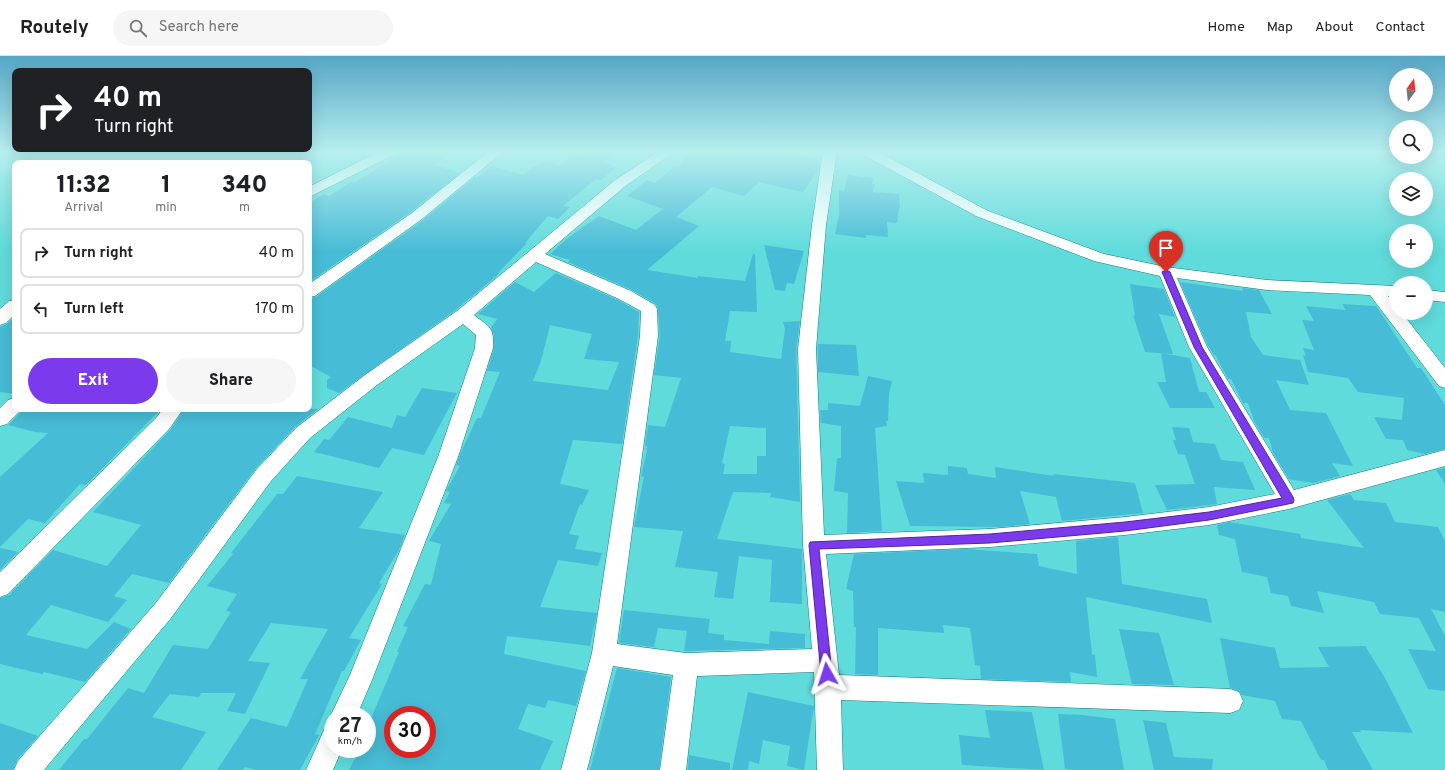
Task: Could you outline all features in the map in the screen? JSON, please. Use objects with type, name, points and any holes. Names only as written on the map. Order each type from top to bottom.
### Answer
[{"type":"street","points":[[312,191],[326,184]]},
{"type":"street","points":[[312,290],[417,216],[456,184]]},
{"type":"street","points":[[27,770],[163,611],[264,475],[303,433],[371,380],[462,315],[619,184]]},
{"type":"street","points":[[825,184],[819,225],[807,349],[814,545],[828,687],[830,770]]},
{"type":"street","points":[[928,184],[981,213],[1100,258],[1166,272],[1267,285],[1389,291]]},
{"type":"street","points":[[535,255],[625,295],[649,309],[649,336],[604,653],[574,770]]},
{"type":"street","points":[[1166,272],[1198,347],[1289,500]]},
{"type":"street","points":[[1375,290],[1445,381]]},
{"type":"street","points":[[1433,296],[1445,297]]},
{"type":"street","points":[[0,301],[12,298]]},
{"type":"street","points":[[0,320],[12,308]]},
{"type":"street","points":[[348,706],[360,680],[448,457],[484,348],[485,333],[462,315]]},
{"type":"street","points":[[0,418],[12,407]]},
{"type":"street","points":[[0,586],[171,412]]},
{"type":"street","points":[[814,545],[990,538],[1125,526],[1209,516],[1289,500],[1445,458]]},
{"type":"street","points":[[604,653],[686,665],[825,660]]},
{"type":"street","points":[[673,770],[686,665]]},
{"type":"street","points":[[828,687],[1230,701]]},
{"type":"street","points":[[319,770],[324,758]]},
{"type":"building","points":[[347,184],[446,184],[411,212],[312,280],[312,201],[324,194],[329,196]]},
{"type":"building","points":[[466,184],[589,184],[563,206],[570,207],[558,219],[548,216],[525,243],[527,243],[498,273],[499,274],[453,312],[339,393],[327,388],[327,380],[331,377],[312,367],[312,298],[316,297],[423,220]]},
{"type":"building","points":[[642,184],[757,184],[744,196],[712,187],[676,217],[699,226],[647,270],[698,278],[698,276],[745,281],[753,254],[755,254],[757,312],[730,311],[725,341],[731,341],[730,352],[781,359],[785,329],[783,322],[800,321],[796,349],[800,502],[770,497],[771,493],[733,492],[717,539],[802,549],[802,604],[770,602],[772,560],[739,556],[733,599],[714,597],[718,572],[675,567],[683,531],[634,527],[644,477],[641,476],[647,451],[647,446],[645,446],[648,425],[665,427],[681,378],[654,375],[660,336],[658,309],[656,304],[632,290],[568,262],[570,260],[550,254],[569,237],[599,216],[636,230],[663,209],[627,196]],"holes":[[[730,426],[766,428],[766,456],[757,456],[757,474],[723,474],[725,464],[722,463]]]},
{"type":"building","points":[[769,184],[808,184],[803,192]]},
{"type":"building","points":[[846,184],[875,184],[873,192],[899,194],[900,208],[897,223],[887,222],[888,237],[866,235],[866,238],[835,234],[839,215],[839,190],[844,191]]},
{"type":"building","points":[[764,245],[804,251],[794,284],[787,283],[785,291],[775,290]]},
{"type":"building","points":[[556,273],[618,300],[639,312],[638,336],[622,444],[573,440],[560,484],[589,490],[582,505],[580,504],[569,534],[579,536],[575,549],[602,553],[598,566],[558,560],[540,607],[597,613],[590,646],[507,636],[504,654],[586,671],[576,706],[548,700],[545,708],[528,704],[518,729],[553,741],[540,770],[349,770],[355,758],[376,758],[376,707],[408,627],[403,626],[425,584],[431,585],[441,544],[429,541],[451,504],[444,503],[450,492],[446,491],[460,466],[456,465],[461,452],[477,418],[481,418],[500,372],[487,371],[494,348],[494,335],[491,328],[497,319],[478,314],[515,282],[534,292]],"holes":[[[550,325],[592,334],[584,359],[619,362],[608,390],[533,381],[541,361]]]},
{"type":"building","points":[[1180,282],[1243,291],[1242,288],[1259,290],[1272,314],[1246,312],[1251,337],[1263,355],[1300,360],[1309,385],[1276,380],[1290,410],[1326,413],[1353,466],[1332,463],[1340,476],[1313,483],[1289,479],[1273,453],[1269,438],[1264,438],[1254,421],[1248,403],[1243,403],[1231,379],[1228,379],[1216,356],[1208,346]]},
{"type":"building","points":[[1130,284],[1164,289],[1175,317],[1159,314],[1173,354],[1145,352],[1133,315],[1135,316]]},
{"type":"building","points":[[1342,304],[1376,306],[1417,368],[1421,368],[1445,405],[1445,449],[1425,454],[1407,450],[1403,440],[1386,439],[1374,417],[1402,420],[1404,398],[1358,392],[1348,378],[1308,372],[1303,355],[1306,356],[1303,348],[1314,350],[1302,320],[1314,321],[1306,306],[1346,310]]},
{"type":"building","points":[[12,319],[12,394],[0,392],[0,327],[7,324]]},
{"type":"building","points":[[818,344],[856,345],[859,376],[818,372]]},
{"type":"building","points":[[1161,353],[1190,358],[1199,392],[1206,392],[1215,408],[1170,408],[1157,382],[1166,382]]},
{"type":"building","points":[[868,376],[892,381],[889,394],[888,421],[886,421],[887,426],[875,428],[882,531],[847,533],[848,493],[834,491],[837,458],[841,458],[841,426],[821,423],[820,410],[828,410],[828,403],[860,406]]},
{"type":"building","points":[[422,388],[457,393],[424,455],[392,448],[379,468],[314,452],[324,439],[329,440],[348,417],[392,428],[397,415],[405,417]]},
{"type":"building","points":[[312,409],[318,409],[295,427],[256,468],[169,583],[132,574],[114,596],[127,600],[108,622],[51,605],[26,635],[87,649],[114,622],[131,629],[85,682],[44,672],[42,674],[0,664],[0,598],[9,595],[53,550],[107,566],[141,525],[93,512],[171,429],[182,412],[312,412]]},
{"type":"building","points":[[21,412],[158,412],[86,485],[80,484],[45,523],[28,519],[0,547],[0,477],[48,433],[35,432],[8,425]]},
{"type":"building","points":[[1172,427],[1189,428],[1193,442],[1215,444],[1221,460],[1243,462],[1255,490],[1214,487],[1217,504],[1167,510],[1155,485],[1195,484],[1185,455],[1178,454],[1173,440],[1176,440]]},
{"type":"building","points":[[948,466],[967,468],[968,474],[996,478],[995,467],[1054,476],[1053,474],[1135,483],[1143,513],[1062,521],[1056,497],[1020,491],[1030,524],[1001,527],[910,526],[896,481],[924,483],[923,473],[948,475]]},
{"type":"building","points":[[1445,468],[1445,484],[1436,470]]},
{"type":"building","points":[[297,476],[383,492],[359,528],[405,535],[399,550],[379,583],[382,584],[349,638],[361,640],[344,671],[342,671],[327,706],[324,706],[324,713],[315,734],[319,735],[300,770],[256,770],[245,767],[243,770],[217,770],[251,718],[287,727],[308,679],[300,679],[328,629],[271,623],[248,661],[270,663],[245,714],[227,711],[236,693],[201,693],[199,697],[170,694],[152,717],[206,732],[181,770],[59,770],[84,739],[87,739],[128,688],[144,693],[173,645],[208,649],[231,612],[226,611],[237,594],[207,586],[233,554],[231,553],[277,494],[283,494]]},
{"type":"building","points":[[1350,494],[1354,500],[1386,503],[1395,522],[1438,527],[1445,541],[1445,612],[1431,609],[1445,636],[1445,691],[1428,689],[1408,649],[1436,651],[1419,618],[1380,614],[1374,602],[1317,591],[1324,613],[1291,606],[1288,596],[1271,593],[1267,577],[1242,572],[1235,539],[1219,535],[1217,525],[1229,522],[1300,534],[1301,538],[1364,548],[1327,500]]},
{"type":"building","points":[[1118,537],[1122,584],[1207,599],[1212,623],[1086,597],[1092,654],[1095,655],[1097,677],[1070,672],[1071,682],[981,679],[980,666],[975,665],[970,628],[943,625],[944,633],[878,628],[878,675],[855,674],[856,627],[854,627],[853,591],[846,589],[854,554],[967,549],[1037,554],[1039,566],[1077,574],[1076,541]]},
{"type":"building","points":[[0,548],[18,552],[0,570]]},
{"type":"building","points":[[624,610],[710,619],[708,633],[724,635],[724,640],[769,644],[770,631],[805,634],[805,648],[684,651],[687,631],[658,628],[654,647],[619,643]]},
{"type":"building","points":[[1119,629],[1159,633],[1174,685],[1132,684]]},
{"type":"building","points":[[1220,638],[1275,648],[1280,668],[1329,667],[1318,647],[1365,646],[1385,678],[1413,733],[1360,730],[1361,732],[1352,732],[1373,770],[1328,770],[1324,760],[1321,760],[1301,721],[1282,719],[1275,701],[1242,695],[1239,691],[1230,688]]},
{"type":"building","points":[[617,668],[671,677],[659,770],[590,770]]},
{"type":"building","points":[[748,692],[814,706],[804,770],[787,766],[790,746],[763,740],[759,764],[749,761],[748,770],[732,770]]},
{"type":"building","points":[[985,710],[1032,712],[1044,770],[962,765],[959,735],[990,738]]},
{"type":"building","points":[[1058,714],[1115,719],[1124,770],[1065,769]]},
{"type":"building","points":[[1143,720],[1166,723],[1174,757],[1213,759],[1212,770],[1154,770]]},
{"type":"building","points":[[0,723],[38,736],[17,760],[13,770],[0,770]]},
{"type":"building","points":[[689,755],[730,763],[730,770],[688,770]]},
{"type":"route","points":[[827,674],[814,545],[990,538],[1125,526],[1209,516],[1289,500],[1198,347],[1166,272]]}]
